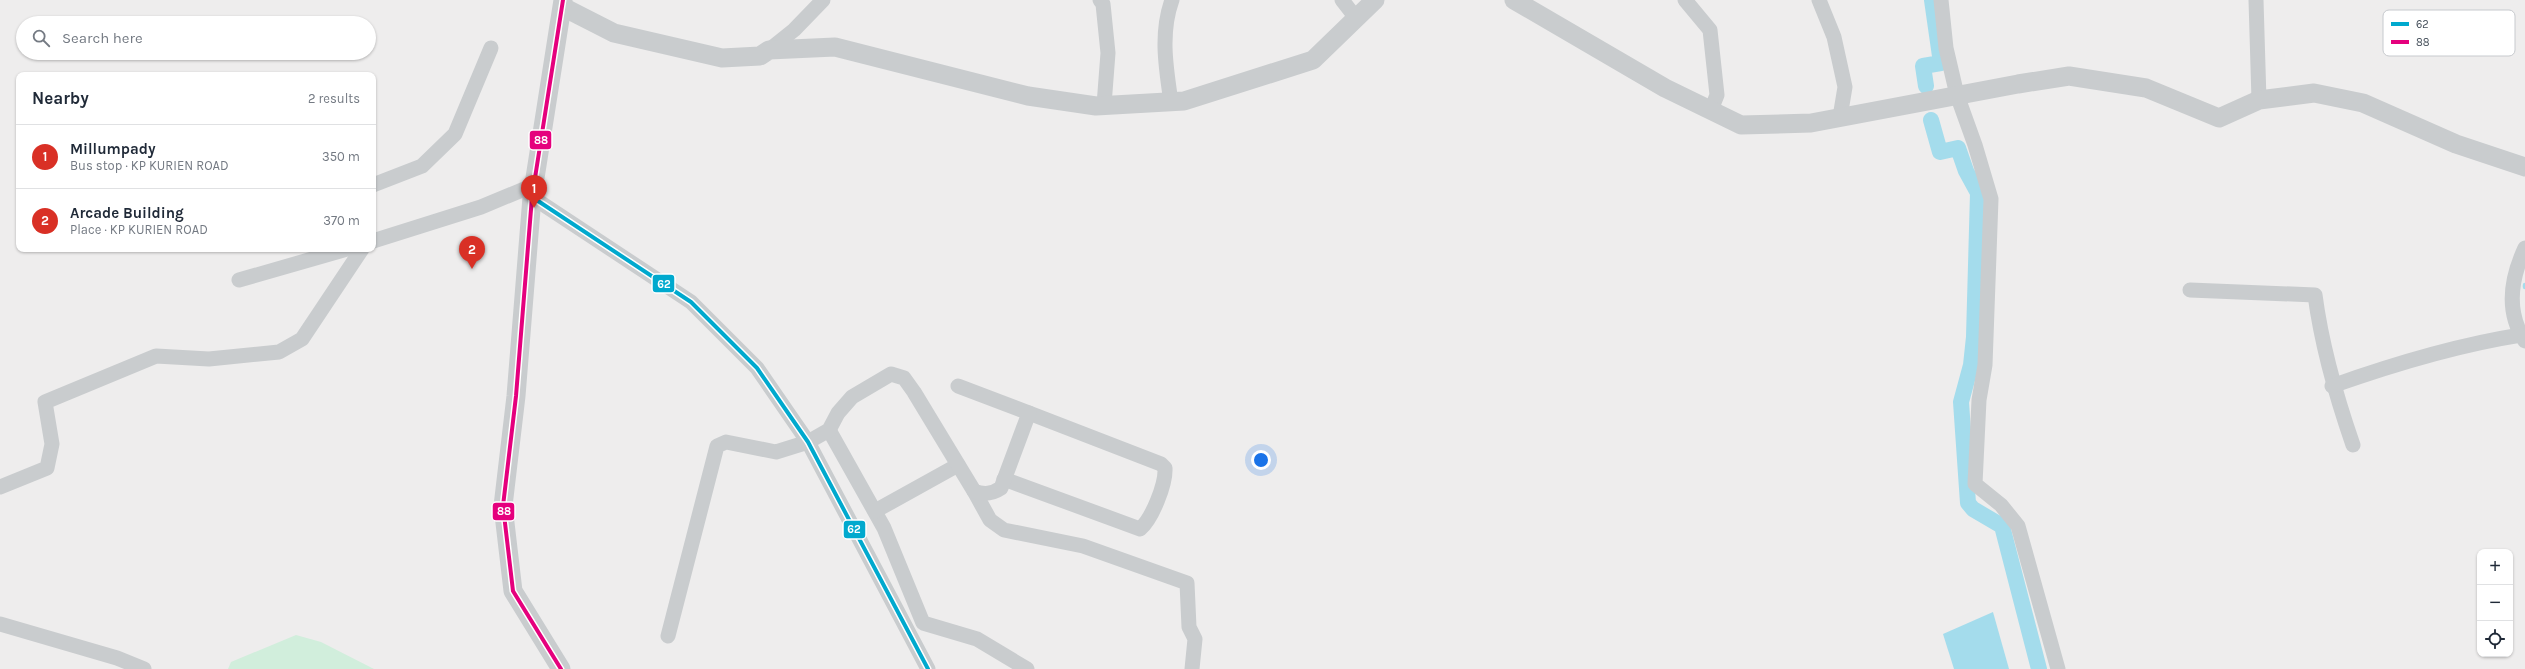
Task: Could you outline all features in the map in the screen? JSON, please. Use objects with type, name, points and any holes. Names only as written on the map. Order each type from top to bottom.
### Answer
[{"type":"street","points":[[561,669],[513,591],[503,506],[516,396],[533,191],[563,3],[614,33],[722,58],[760,56],[794,30],[823,0]]},
{"type":"street","points":[[1100,0],[1103,4],[1108,53],[1104,105]]},
{"type":"street","points":[[1171,102],[1165,63],[1166,16],[1172,0]]},
{"type":"street","points":[[1342,0],[1356,18]]},
{"type":"street","points":[[769,50],[835,47],[1028,96],[1104,105],[1184,101],[1312,60],[1375,0]]},
{"type":"street","points":[[1514,0],[1665,88],[1741,125],[1810,123],[1951,96],[2069,76],[2146,88],[2219,118],[2259,100],[2314,93],[2363,103],[2456,144],[2525,167]]},
{"type":"street","points":[[1685,0],[1710,30],[1717,95],[1711,110]]},
{"type":"street","points":[[1819,0],[1834,37],[1844,87],[1840,117]]},
{"type":"street","points":[[1942,0],[1951,96],[1975,145],[1991,200],[1985,365],[1979,400],[1975,484],[2001,505],[2018,526],[2058,669]]},
{"type":"street","points":[[2256,0],[2259,100]]},
{"type":"street","points":[[376,184],[422,166],[456,134],[492,48]]},
{"type":"street","points":[[376,240],[533,191]]},
{"type":"street","points":[[533,191],[691,302],[757,368],[808,442],[928,669]]},
{"type":"street","points":[[2332,386],[2385,367],[2494,340],[2523,338],[2512,303],[2512,284],[2516,269],[2525,248]]},
{"type":"street","points":[[239,280],[337,252]]},
{"type":"street","points":[[0,487],[47,468],[52,444],[45,402],[156,356],[209,359],[279,352],[302,339],[360,252]]},
{"type":"street","points":[[2190,290],[2315,295],[2320,334],[2332,386],[2353,445]]},
{"type":"street","points":[[668,636],[718,446],[726,442],[776,452],[808,442],[829,430],[845,404],[861,390],[891,374],[904,378],[974,490],[990,520],[1004,530],[1082,546],[1187,584],[1189,628],[1195,639],[1192,669]]},
{"type":"street","points":[[958,386],[1161,464],[1165,468],[1165,478],[1149,520],[1140,529],[1004,479]]},
{"type":"street","points":[[974,490],[980,493],[995,492],[1001,488],[1029,413]]},
{"type":"street","points":[[829,430],[884,528],[923,623],[977,639],[1027,669]]},
{"type":"street","points":[[875,511],[958,466]]},
{"type":"street","points":[[0,624],[117,658],[144,669]]},
{"type":"green space","points":[[296,635],[321,642],[374,669],[228,669],[231,662]]},
{"type":"water","points":[[1993,612],[2009,669],[1954,669],[1943,634]]},
{"type":"waterway","points":[[1926,86],[1923,66],[1941,63],[1932,0]]},
{"type":"waterway","points":[[1931,120],[1940,152],[1958,148],[1966,171],[1978,193],[1974,337],[1971,365],[1961,402],[1968,503],[1973,509],[2002,526],[2039,669]]},
{"type":"transit line","name":"88","points":[[561,669],[513,591],[503,506],[516,396],[532,197],[563,0]]},
{"type":"transit line","name":"62","points":[[532,197],[691,302],[757,368],[808,442],[928,669]]},
{"type":"place","name":"Millumpady","points":[[534,208]]},
{"type":"place","name":"Arcade Building","points":[[472,269]]}]
